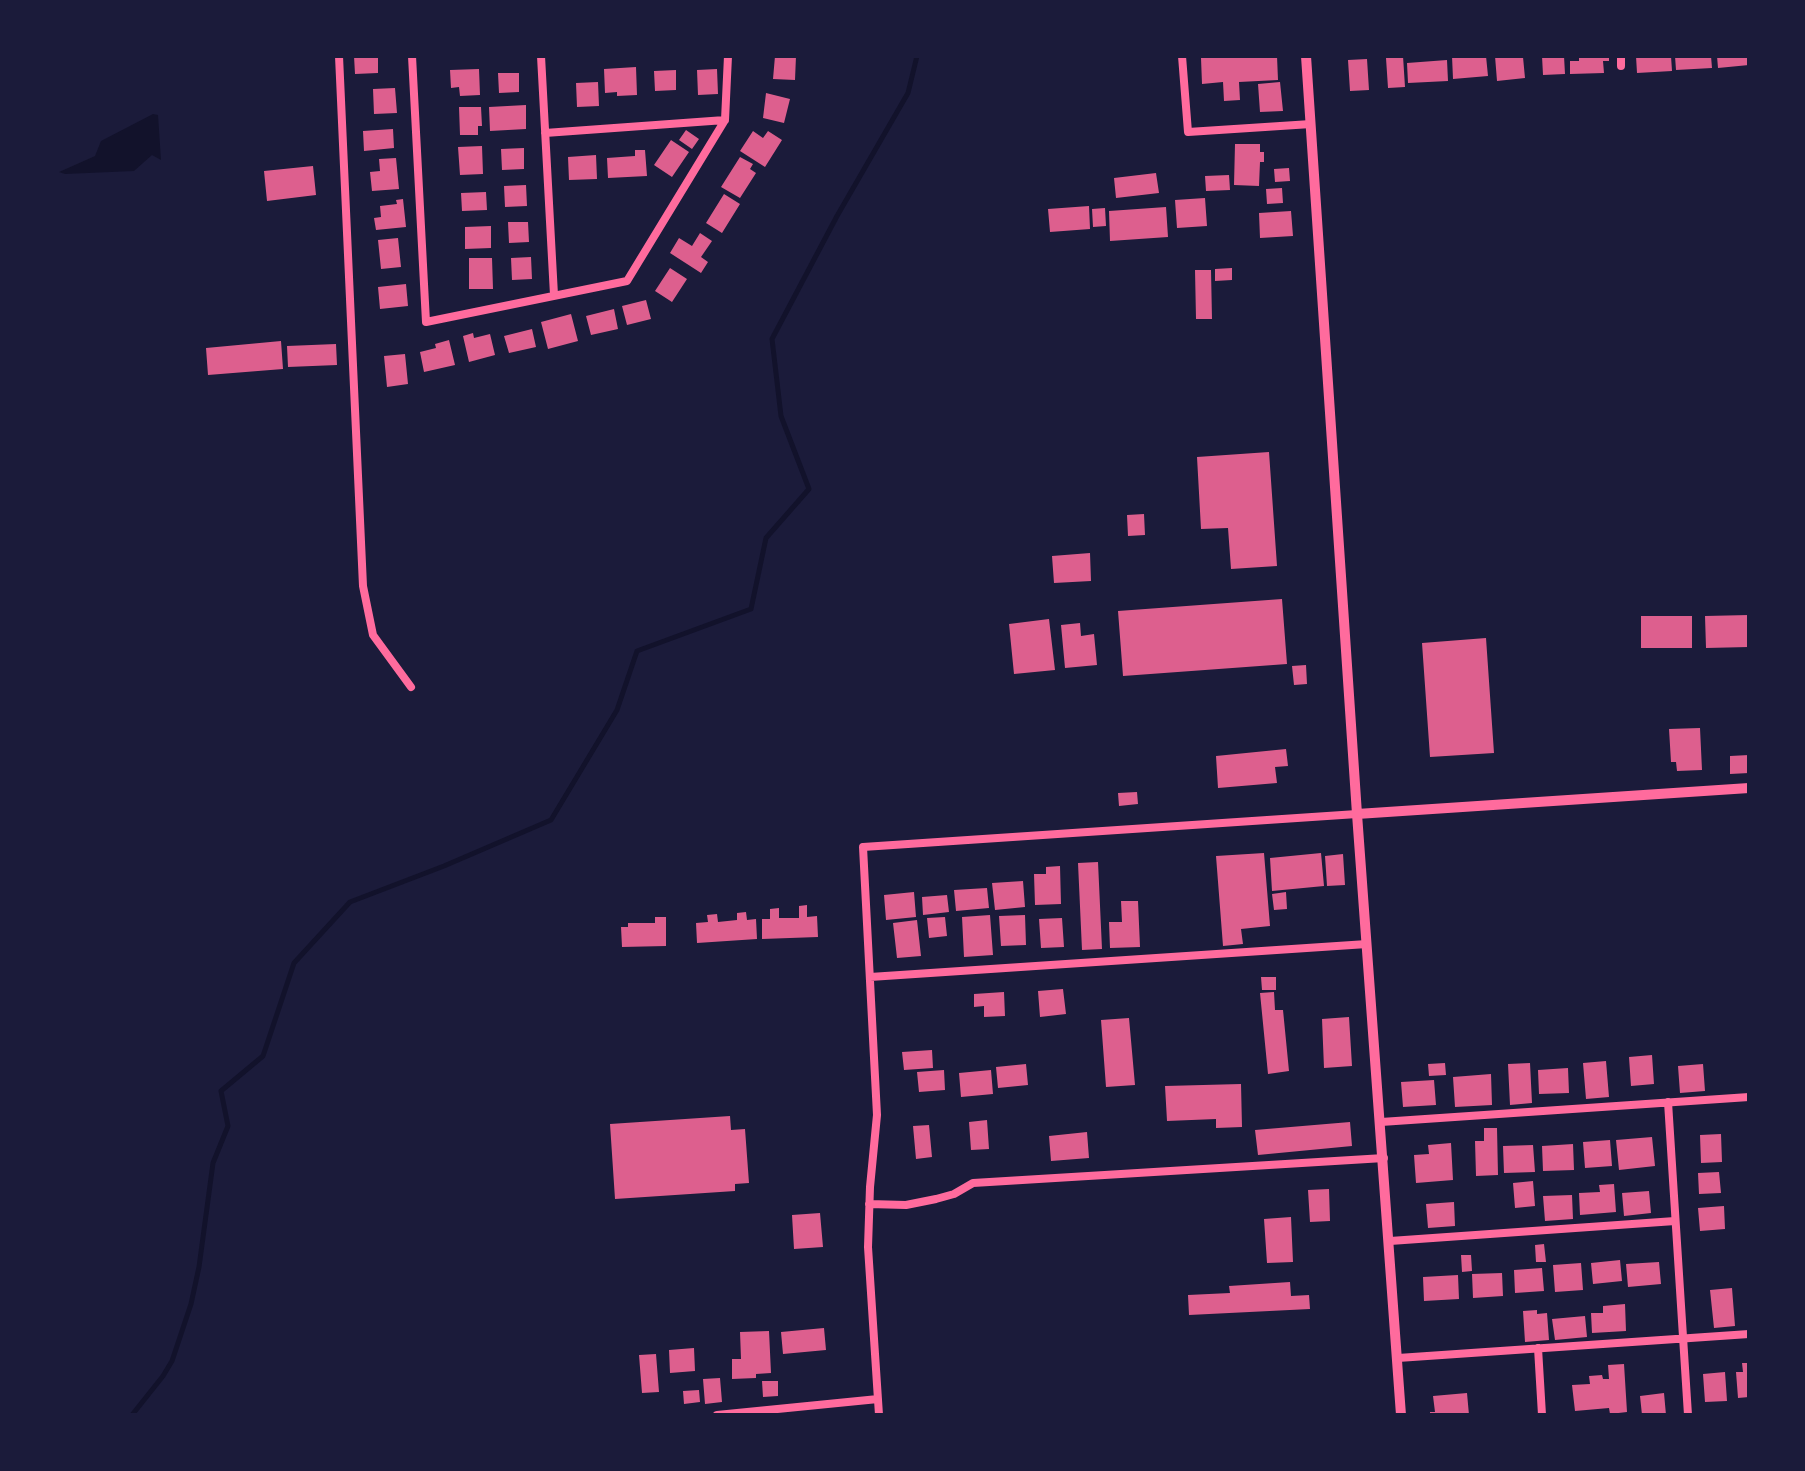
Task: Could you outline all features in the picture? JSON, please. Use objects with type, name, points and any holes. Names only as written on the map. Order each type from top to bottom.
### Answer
[{"type":"street","points":[[339,56],[363,586],[373,635],[411,687]]},
{"type":"street","points":[[412,56],[426,322],[627,281],[725,120],[728,56]]},
{"type":"street","points":[[541,56],[554,295]]},
{"type":"street","points":[[1182,56],[1188,132],[1311,124]]},
{"type":"street","points":[[1306,56],[1401,1415]]},
{"type":"street","points":[[545,133],[725,120]]},
{"type":"street","points":[[879,1415],[868,1247],[877,1115],[863,847],[1749,788]]},
{"type":"street","points":[[870,977],[1367,944]]},
{"type":"street","points":[[1381,1122],[1749,1097]]},
{"type":"street","points":[[1668,1102],[1688,1415]]},
{"type":"street","points":[[869,1204],[906,1205],[936,1199],[954,1194],[973,1183],[1384,1158]]},
{"type":"street","points":[[1390,1241],[1675,1221]]},
{"type":"street","points":[[1398,1358],[1749,1334]]},
{"type":"street","points":[[1538,1348],[1542,1415]]},
{"type":"street","points":[[717,1415],[878,1399]]},
{"type":"shaded area","points":[[153,114],[158,115],[161,160],[152,155],[134,171],[59,172],[95,156],[101,141]]},
{"type":"building","points":[[354,56],[378,56],[378,73],[355,74]]},
{"type":"building","points":[[775,56],[796,56],[795,80],[773,79]]},
{"type":"building","points":[[1277,56],[1278,80],[1239,82],[1240,100],[1224,101],[1223,82],[1202,84],[1201,58]]},
{"type":"building","points":[[1403,56],[1405,87],[1388,88],[1386,58]]},
{"type":"building","points":[[1452,56],[1486,56],[1488,76],[1453,79]]},
{"type":"building","points":[[1495,56],[1523,57],[1525,78],[1497,81]]},
{"type":"building","points":[[1542,56],[1564,56],[1565,74],[1543,75]]},
{"type":"building","points":[[1579,56],[1609,56],[1609,61],[1603,61],[1604,73],[1570,74],[1570,61],[1579,61]]},
{"type":"building","points":[[1636,56],[1671,56],[1672,71],[1637,73]]},
{"type":"building","points":[[1675,56],[1711,56],[1712,68],[1676,70]]},
{"type":"building","points":[[1717,56],[1749,56],[1749,65],[1718,68]]},
{"type":"building","points":[[1367,59],[1369,90],[1350,91],[1348,60]]},
{"type":"building","points":[[1447,60],[1448,81],[1408,83],[1407,63]]},
{"type":"building","points":[[636,67],[637,95],[605,93],[604,69]]},
{"type":"building","points":[[479,69],[480,95],[460,96],[459,87],[451,88],[450,70]]},
{"type":"building","points":[[717,69],[718,94],[698,95],[697,70]]},
{"type":"building","points":[[676,70],[676,90],[655,91],[654,71]]},
{"type":"building","points":[[498,73],[519,73],[519,92],[499,93]]},
{"type":"building","points":[[598,82],[599,106],[577,107],[576,83]]},
{"type":"building","points":[[1280,82],[1283,111],[1260,112],[1258,84]]},
{"type":"building","points":[[395,88],[397,113],[374,114],[373,89]]},
{"type":"building","points":[[766,93],[790,99],[784,123],[763,118]]},
{"type":"building","points":[[526,105],[526,129],[490,131],[489,107]]},
{"type":"building","points":[[459,107],[481,107],[482,126],[478,126],[478,135],[460,135]]},
{"type":"building","points":[[393,129],[394,148],[364,151],[363,131]]},
{"type":"building","points":[[686,130],[699,139],[692,149],[679,140]]},
{"type":"building","points":[[753,131],[763,138],[768,131],[782,140],[765,167],[740,151]]},
{"type":"building","points":[[671,140],[689,152],[672,177],[654,165]]},
{"type":"building","points":[[1235,144],[1260,144],[1264,162],[1260,162],[1259,186],[1234,185]]},
{"type":"building","points":[[482,146],[483,174],[460,175],[458,147]]},
{"type":"building","points":[[524,148],[524,169],[502,170],[501,149]]},
{"type":"building","points":[[635,150],[645,150],[647,176],[608,178],[607,158],[635,156]]},
{"type":"building","points":[[596,155],[597,179],[569,180],[568,157]]},
{"type":"building","points":[[740,157],[753,164],[750,169],[756,173],[740,198],[721,187]]},
{"type":"building","points":[[396,158],[399,189],[372,191],[370,172],[380,171],[379,159]]},
{"type":"building","points":[[313,166],[316,195],[267,201],[264,171]]},
{"type":"building","points":[[1289,168],[1290,181],[1275,182],[1274,169]]},
{"type":"building","points":[[1156,173],[1159,193],[1116,198],[1114,178]]},
{"type":"building","points":[[1229,175],[1230,190],[1206,191],[1205,176]]},
{"type":"building","points":[[526,185],[527,206],[505,207],[504,186]]},
{"type":"building","points":[[1282,188],[1283,203],[1267,204],[1266,189]]},
{"type":"building","points":[[486,192],[487,210],[462,211],[461,193]]},
{"type":"building","points":[[724,194],[740,204],[722,233],[706,223]]},
{"type":"building","points":[[1205,198],[1207,226],[1177,228],[1175,200]]},
{"type":"building","points":[[403,199],[406,227],[376,230],[374,218],[381,217],[380,206],[397,204],[396,200]]},
{"type":"building","points":[[1089,206],[1090,229],[1050,232],[1048,209]]},
{"type":"building","points":[[1166,207],[1168,237],[1110,241],[1109,211]]},
{"type":"building","points":[[1105,208],[1106,226],[1093,227],[1092,209]]},
{"type":"building","points":[[1291,211],[1293,236],[1260,238],[1259,213]]},
{"type":"building","points":[[508,222],[528,222],[529,242],[509,243]]},
{"type":"building","points":[[491,226],[491,248],[465,249],[465,227]]},
{"type":"building","points":[[700,233],[712,241],[701,257],[708,262],[701,273],[670,253],[679,238],[692,246]]},
{"type":"building","points":[[398,238],[401,267],[381,269],[378,240]]},
{"type":"building","points":[[531,257],[532,279],[512,280],[511,258]]},
{"type":"building","points":[[469,258],[492,258],[493,289],[469,289]]},
{"type":"building","points":[[670,268],[687,279],[672,302],[655,291]]},
{"type":"building","points":[[1232,268],[1232,280],[1215,281],[1215,269]]},
{"type":"building","points":[[1195,270],[1211,270],[1212,319],[1196,319]]},
{"type":"building","points":[[406,284],[408,306],[380,309],[378,287]]},
{"type":"building","points":[[646,300],[651,319],[627,325],[622,306]]},
{"type":"building","points":[[614,309],[618,329],[591,335],[586,316]]},
{"type":"building","points":[[571,314],[578,341],[548,349],[541,322]]},
{"type":"building","points":[[532,329],[536,347],[509,353],[504,336]]},
{"type":"building","points":[[473,333],[474,338],[490,334],[495,355],[469,362],[463,336]]},
{"type":"building","points":[[449,340],[455,365],[424,372],[420,352],[436,348],[435,344]]},
{"type":"building","points":[[281,341],[283,369],[208,375],[206,348]]},
{"type":"building","points":[[336,344],[337,365],[288,367],[287,346]]},
{"type":"building","points":[[405,354],[408,384],[387,387],[384,356]]},
{"type":"building","points":[[1269,452],[1277,566],[1231,569],[1228,528],[1201,529],[1197,457]]},
{"type":"building","points":[[1144,514],[1145,535],[1128,536],[1127,515]]},
{"type":"building","points":[[1090,553],[1091,581],[1054,583],[1052,556]]},
{"type":"building","points":[[1282,599],[1287,664],[1123,676],[1118,611]]},
{"type":"building","points":[[1749,615],[1749,647],[1706,648],[1705,616]]},
{"type":"building","points":[[1641,616],[1692,616],[1692,648],[1641,648]]},
{"type":"building","points":[[1049,619],[1055,670],[1014,674],[1009,624]]},
{"type":"building","points":[[1080,623],[1081,636],[1094,634],[1097,665],[1065,668],[1061,625]]},
{"type":"building","points":[[1486,638],[1494,753],[1430,757],[1422,643]]},
{"type":"building","points":[[1306,665],[1307,684],[1294,685],[1292,666]]},
{"type":"building","points":[[1700,728],[1702,770],[1677,771],[1676,762],[1671,762],[1669,729]]},
{"type":"building","points":[[1286,749],[1288,766],[1275,767],[1277,783],[1218,788],[1216,756]]},
{"type":"building","points":[[1749,755],[1749,773],[1730,774],[1730,756]]},
{"type":"building","points":[[1137,792],[1138,804],[1119,806],[1118,793]]},
{"type":"building","points":[[1264,853],[1270,926],[1241,929],[1243,944],[1223,946],[1216,856]]},
{"type":"building","points":[[1321,853],[1324,886],[1272,891],[1270,858]]},
{"type":"building","points":[[1343,854],[1345,885],[1327,886],[1325,856]]},
{"type":"building","points":[[1098,862],[1102,949],[1082,950],[1078,863]]},
{"type":"building","points":[[1060,866],[1061,904],[1035,905],[1034,874],[1046,874],[1046,867]]},
{"type":"building","points":[[1023,881],[1025,907],[995,910],[992,883]]},
{"type":"building","points":[[987,888],[989,908],[956,911],[954,890]]},
{"type":"building","points":[[914,892],[916,917],[886,920],[884,895]]},
{"type":"building","points":[[1286,892],[1287,909],[1274,910],[1272,894]]},
{"type":"building","points":[[947,895],[949,912],[923,915],[922,897]]},
{"type":"building","points":[[1121,901],[1138,901],[1140,947],[1110,948],[1109,922],[1122,922]]},
{"type":"building","points":[[807,905],[807,917],[817,916],[818,937],[762,939],[762,919],[770,919],[770,909],[779,908],[779,918],[799,918],[799,906]]},
{"type":"building","points":[[746,912],[747,920],[756,919],[757,939],[697,943],[696,923],[708,922],[707,915],[717,914],[718,922],[737,920],[737,913]]},
{"type":"building","points":[[990,915],[993,955],[964,957],[962,917]]},
{"type":"building","points":[[1025,915],[1026,945],[1001,946],[999,916]]},
{"type":"building","points":[[655,917],[666,917],[666,946],[622,947],[621,927],[628,927],[628,923],[655,923]]},
{"type":"building","points":[[945,917],[947,936],[929,938],[927,918]]},
{"type":"building","points":[[1062,918],[1064,947],[1041,948],[1039,919]]},
{"type":"building","points":[[917,920],[921,956],[897,958],[893,923]]},
{"type":"building","points":[[1261,977],[1276,977],[1276,990],[1262,990]]},
{"type":"building","points":[[1063,989],[1066,1014],[1040,1017],[1038,991]]},
{"type":"building","points":[[1004,992],[1005,1016],[984,1017],[984,1006],[974,1007],[974,994]]},
{"type":"building","points":[[1274,992],[1275,1010],[1283,1010],[1289,1071],[1268,1074],[1260,993]]},
{"type":"building","points":[[1349,1017],[1352,1066],[1324,1068],[1322,1019]]},
{"type":"building","points":[[1129,1018],[1135,1085],[1106,1087],[1101,1020]]},
{"type":"building","points":[[932,1050],[933,1068],[904,1070],[902,1052]]},
{"type":"building","points":[[1652,1055],[1654,1084],[1631,1086],[1629,1057]]},
{"type":"building","points":[[1606,1061],[1609,1097],[1586,1099],[1583,1063]]},
{"type":"building","points":[[1445,1063],[1446,1075],[1429,1076],[1428,1064]]},
{"type":"building","points":[[1530,1063],[1532,1103],[1510,1105],[1508,1064]]},
{"type":"building","points":[[1026,1064],[1028,1085],[998,1088],[996,1067]]},
{"type":"building","points":[[1703,1064],[1705,1091],[1680,1093],[1678,1066]]},
{"type":"building","points":[[1568,1068],[1569,1093],[1539,1094],[1538,1070]]},
{"type":"building","points":[[944,1070],[945,1090],[919,1092],[917,1072]]},
{"type":"building","points":[[991,1070],[993,1094],[961,1097],[959,1073]]},
{"type":"building","points":[[1491,1074],[1492,1105],[1455,1107],[1453,1077]]},
{"type":"building","points":[[1434,1080],[1436,1105],[1403,1107],[1401,1082]]},
{"type":"building","points":[[1241,1084],[1242,1127],[1216,1128],[1216,1119],[1167,1121],[1165,1086]]},
{"type":"building","points":[[730,1116],[731,1130],[745,1129],[749,1183],[735,1184],[735,1191],[615,1199],[610,1124]]},
{"type":"building","points":[[987,1120],[989,1149],[971,1150],[969,1122]]},
{"type":"building","points":[[1350,1122],[1352,1146],[1258,1155],[1255,1130]]},
{"type":"building","points":[[929,1125],[932,1157],[916,1159],[913,1126]]},
{"type":"building","points":[[1484,1128],[1497,1128],[1498,1175],[1476,1176],[1475,1141],[1484,1141]]},
{"type":"building","points":[[1087,1132],[1089,1158],[1051,1161],[1049,1136]]},
{"type":"building","points":[[1721,1134],[1722,1162],[1701,1163],[1700,1135]]},
{"type":"building","points":[[1652,1137],[1655,1166],[1619,1170],[1616,1140]]},
{"type":"building","points":[[1610,1140],[1612,1166],[1585,1168],[1583,1142]]},
{"type":"building","points":[[1451,1143],[1453,1180],[1416,1183],[1414,1155],[1429,1154],[1428,1145]]},
{"type":"building","points":[[1573,1144],[1574,1170],[1543,1171],[1542,1146]]},
{"type":"building","points":[[1533,1145],[1535,1172],[1504,1173],[1503,1146]]},
{"type":"building","points":[[1719,1172],[1721,1193],[1699,1194],[1698,1173]]},
{"type":"building","points":[[1533,1181],[1535,1206],[1515,1208],[1513,1183]]},
{"type":"building","points":[[1614,1184],[1616,1212],[1580,1215],[1579,1193],[1600,1192],[1599,1185]]},
{"type":"building","points":[[1329,1189],[1330,1221],[1310,1222],[1308,1190]]},
{"type":"building","points":[[1649,1191],[1651,1213],[1624,1216],[1622,1193]]},
{"type":"building","points":[[1572,1195],[1573,1219],[1545,1221],[1543,1196]]},
{"type":"building","points":[[1454,1202],[1455,1226],[1428,1228],[1426,1204]]},
{"type":"building","points":[[1724,1206],[1725,1229],[1700,1231],[1698,1208]]},
{"type":"building","points":[[820,1213],[823,1247],[794,1249],[792,1215]]},
{"type":"building","points":[[1291,1217],[1293,1262],[1267,1263],[1264,1219]]},
{"type":"building","points":[[1544,1244],[1546,1262],[1536,1262],[1535,1245]]},
{"type":"building","points":[[1461,1255],[1471,1255],[1472,1271],[1462,1272]]},
{"type":"building","points":[[1620,1260],[1622,1281],[1593,1284],[1591,1263]]},
{"type":"building","points":[[1659,1262],[1661,1284],[1628,1287],[1626,1264]]},
{"type":"building","points":[[1581,1263],[1583,1290],[1555,1292],[1553,1265]]},
{"type":"building","points":[[1542,1268],[1544,1291],[1515,1293],[1514,1270]]},
{"type":"building","points":[[1502,1273],[1503,1296],[1473,1298],[1472,1274]]},
{"type":"building","points":[[1458,1275],[1459,1299],[1424,1301],[1423,1277]]},
{"type":"building","points":[[1290,1282],[1291,1296],[1309,1295],[1310,1309],[1189,1315],[1188,1295],[1230,1293],[1229,1286]]},
{"type":"building","points":[[1732,1288],[1735,1326],[1714,1328],[1710,1290]]},
{"type":"building","points":[[1625,1304],[1626,1331],[1592,1333],[1591,1313],[1603,1313],[1603,1306]]},
{"type":"building","points":[[1537,1310],[1537,1314],[1547,1313],[1549,1340],[1525,1342],[1523,1311]]},
{"type":"building","points":[[1585,1316],[1587,1337],[1555,1340],[1552,1319]]},
{"type":"building","points":[[824,1328],[826,1350],[783,1354],[781,1332]]},
{"type":"building","points":[[769,1331],[771,1373],[756,1374],[756,1378],[732,1379],[732,1359],[741,1359],[740,1332]]},
{"type":"building","points":[[694,1348],[695,1371],[670,1373],[669,1350]]},
{"type":"building","points":[[656,1354],[659,1392],[642,1393],[639,1355]]},
{"type":"building","points":[[1742,1363],[1749,1363],[1749,1397],[1738,1398],[1736,1372],[1743,1372]]},
{"type":"building","points":[[1624,1364],[1627,1412],[1610,1414],[1609,1408],[1575,1411],[1572,1385],[1590,1384],[1589,1376],[1602,1375],[1603,1379],[1609,1379],[1608,1365]]},
{"type":"building","points":[[1725,1372],[1727,1401],[1705,1402],[1703,1374]]},
{"type":"building","points":[[720,1378],[722,1402],[705,1404],[703,1379]]},
{"type":"building","points":[[762,1381],[778,1381],[778,1396],[763,1397]]},
{"type":"building","points":[[699,1390],[700,1402],[684,1404],[683,1391]]},
{"type":"building","points":[[1467,1393],[1469,1415],[1430,1415],[1430,1412],[1435,1412],[1433,1396]]},
{"type":"building","points":[[1664,1393],[1666,1415],[1642,1415],[1640,1396]]},
{"type":"waterway","points":[[132,1415],[172,1361],[191,1304],[213,1163],[228,1126],[221,1091],[263,1056],[294,963],[350,902],[551,820],[617,710],[637,651],[751,609],[766,538],[809,489],[781,416],[772,339],[837,216],[908,93],[917,56]]}]
